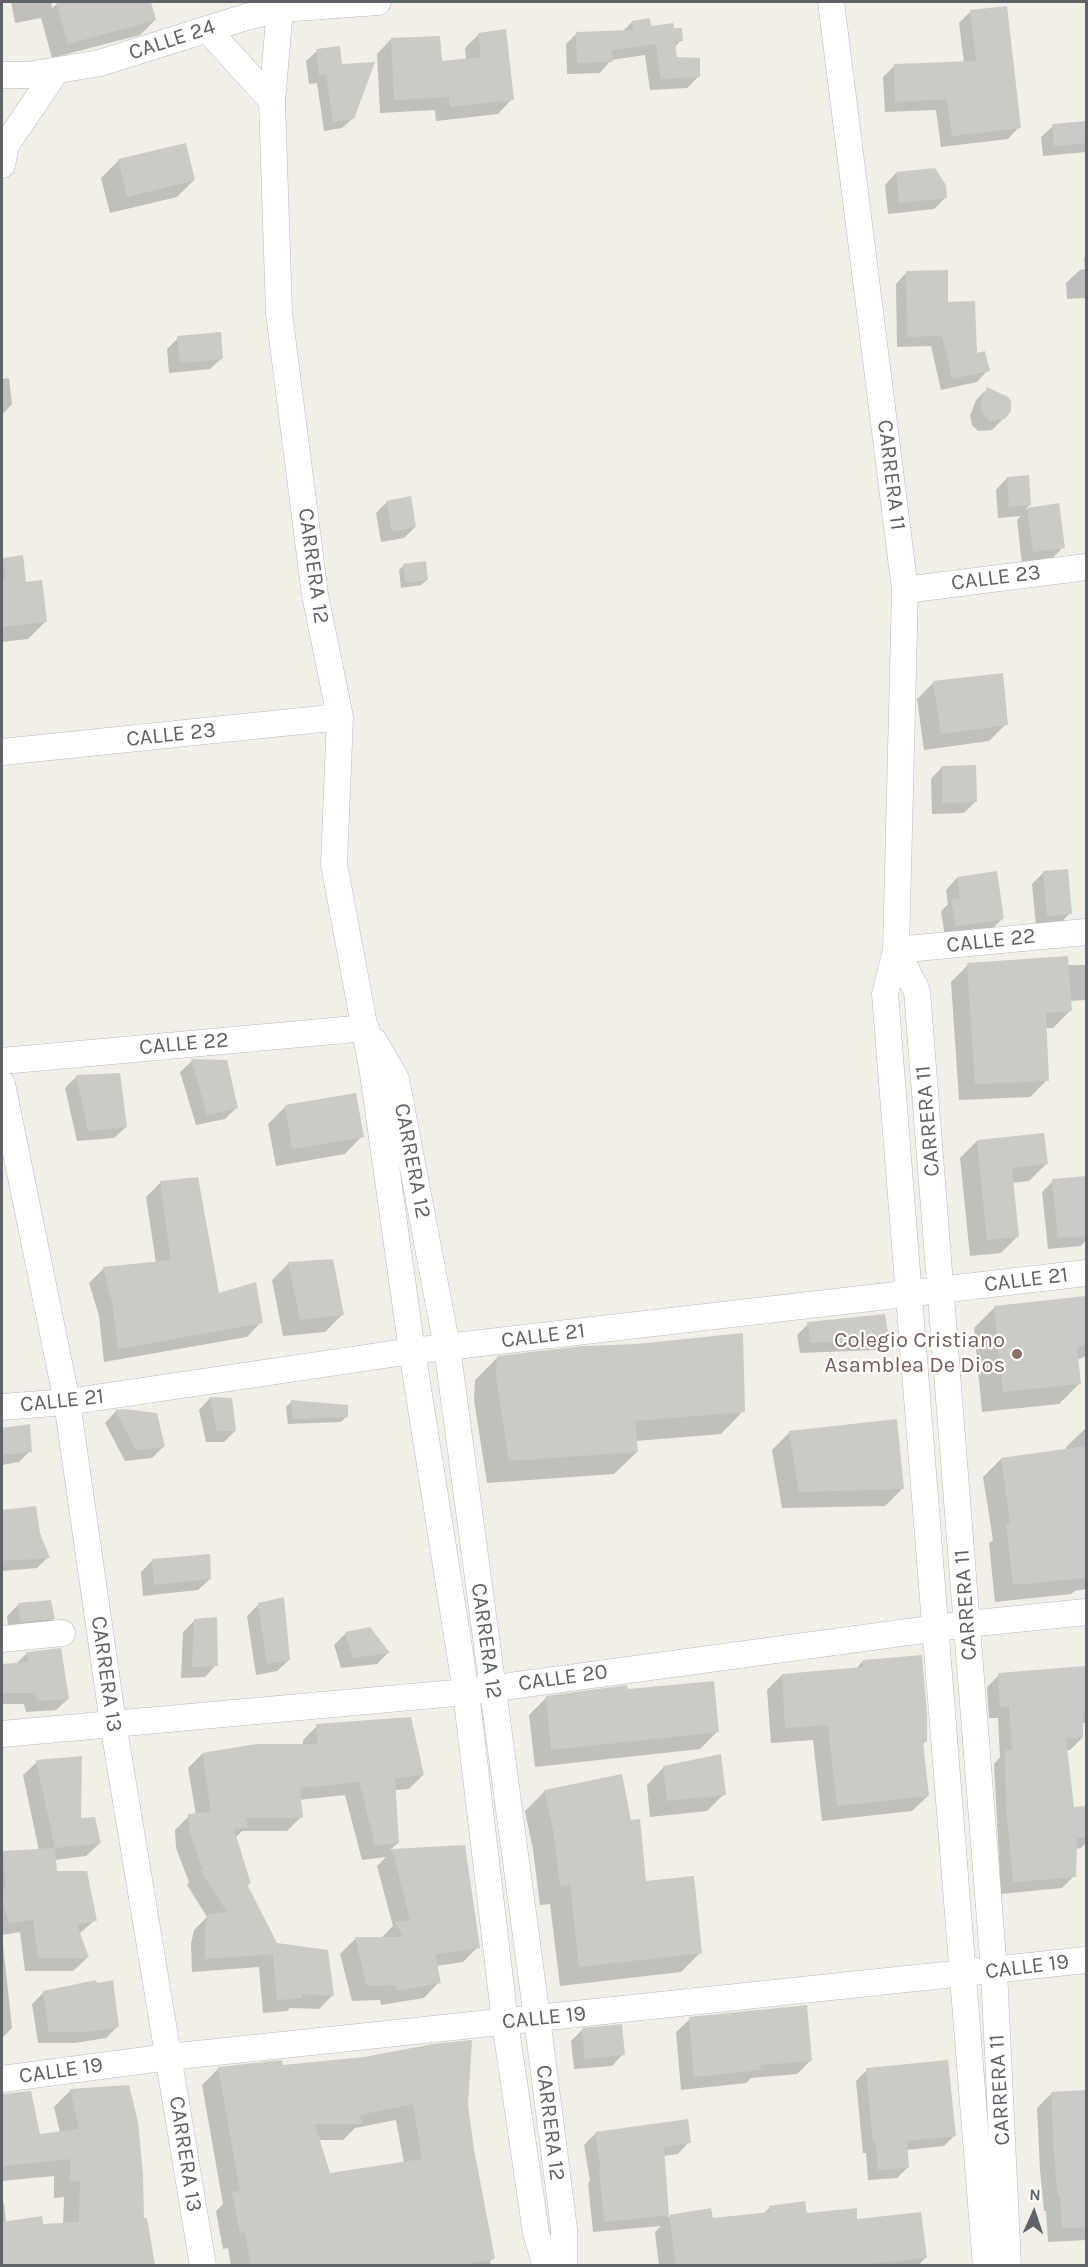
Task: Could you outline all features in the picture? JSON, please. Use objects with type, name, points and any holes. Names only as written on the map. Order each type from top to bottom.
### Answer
[{"type":"street","name":"CALLE 24","points":[[2,75],[28,75],[100,63],[264,9],[378,2]]},
{"type":"street","name":"CARRERA 11","points":[[831,2],[905,590],[896,950],[885,994],[986,2265]]},
{"type":"street","name":"CARRERA 12","points":[[264,9],[272,100],[279,313],[315,595],[340,717],[334,864],[366,1028],[412,1351],[466,1692],[505,2022],[536,2233],[546,2265]]},
{"type":"street","points":[[207,29],[272,100]]},
{"type":"street","points":[[2,165],[6,145],[57,70]]},
{"type":"street","name":"CALLE 23","points":[[905,590],[1086,567]]},
{"type":"street","name":"CALLE 23","points":[[2,752],[340,717]]},
{"type":"street","name":"CALLE 22","points":[[896,950],[1086,932]]},
{"type":"street","name":"CARRERA 11","points":[[896,950],[917,991],[994,1971],[1008,2265]]},
{"type":"street","name":"CARRERA 12","points":[[366,1028],[396,1079],[447,1347],[564,2229],[564,2265]]},
{"type":"street","name":"CALLE 22","points":[[2,1061],[366,1028]]},
{"type":"street","name":"CARRERA 13","points":[[2,1084],[67,1402],[113,1723],[203,2265]]},
{"type":"street","name":"CALLE 21","points":[[2,1407],[67,1402],[412,1351],[1086,1273]]},
{"type":"street","name":"CALLE 20","points":[[2,1734],[466,1692],[935,1628],[1086,1612]]},
{"type":"street","points":[[2,1639],[62,1633]]},
{"type":"street","name":"CALLE 19","points":[[2,2079],[169,2057],[1086,1960]]},
{"type":"building","points":[[56,2],[151,2],[156,20],[68,44]]},
{"type":"building","points":[[1007,6],[1021,128],[952,136],[947,99],[895,102],[894,64],[976,61],[970,10]]},
{"type":"building","points":[[650,18],[651,26],[673,23],[674,28],[682,28],[683,41],[675,42],[677,57],[700,58],[700,77],[661,79],[656,44],[612,50],[613,62],[577,63],[576,32],[633,30],[632,21]]},
{"type":"building","points":[[506,29],[514,100],[450,107],[449,97],[394,100],[391,38],[440,36],[442,61],[481,57],[478,33]]},
{"type":"building","points":[[340,46],[342,64],[375,62],[354,119],[333,122],[326,74],[319,75],[316,49]]},
{"type":"building","points":[[1086,121],[1086,143],[1054,146],[1052,124]]},
{"type":"building","points":[[186,143],[195,180],[127,197],[118,159]]},
{"type":"building","points":[[935,168],[946,185],[947,198],[899,203],[896,172]]},
{"type":"building","points":[[948,270],[948,302],[975,301],[977,353],[985,351],[990,371],[952,379],[942,336],[907,337],[906,271]]},
{"type":"building","points":[[221,332],[223,359],[180,363],[177,336]]},
{"type":"building","points":[[987,387],[1008,397],[1011,401],[1011,411],[1005,419],[990,421],[983,414],[980,404]]},
{"type":"building","points":[[1029,475],[1031,505],[1009,507],[1007,477]]},
{"type":"building","points":[[411,496],[416,527],[392,532],[386,501]]},
{"type":"building","points":[[1059,503],[1065,548],[1033,552],[1027,508]]},
{"type":"building","points":[[23,555],[26,582],[42,580],[47,622],[2,627],[2,581],[6,580],[3,558]]},
{"type":"building","points":[[426,561],[428,580],[406,583],[403,564]]},
{"type":"building","points":[[1003,673],[1008,725],[941,734],[933,681]]},
{"type":"building","points":[[976,765],[977,802],[942,803],[942,766]]},
{"type":"building","points":[[1068,869],[1072,914],[1047,916],[1043,871]]},
{"type":"building","points":[[997,871],[1004,919],[956,926],[951,899],[960,898],[957,877]]},
{"type":"building","points":[[1068,956],[1072,1011],[1046,1013],[1049,1081],[975,1084],[967,963]]},
{"type":"building","points":[[191,1059],[227,1060],[238,1108],[207,1115]]},
{"type":"building","points":[[120,1073],[127,1127],[88,1131],[76,1075]]},
{"type":"building","points":[[356,1093],[364,1137],[292,1149],[285,1105]]},
{"type":"building","points":[[1044,1133],[1048,1164],[1012,1168],[1019,1237],[987,1240],[977,1140]]},
{"type":"building","points":[[1086,1176],[1086,1236],[1058,1238],[1052,1179]]},
{"type":"building","points":[[198,1177],[219,1293],[256,1282],[263,1323],[118,1349],[112,1301],[103,1267],[171,1260],[160,1181]]},
{"type":"building","points":[[333,1259],[344,1315],[300,1320],[288,1262]]},
{"type":"building","points":[[1086,1296],[1086,1344],[1077,1348],[1081,1384],[1003,1392],[994,1306]]},
{"type":"building","points":[[885,1314],[889,1339],[811,1343],[807,1322]]},
{"type":"building","points":[[743,1333],[745,1412],[635,1421],[638,1452],[509,1461],[496,1376],[497,1356],[583,1346],[637,1344]]},
{"type":"building","points":[[209,1397],[232,1398],[236,1431],[217,1431]]},
{"type":"building","points":[[291,1400],[348,1405],[348,1417],[293,1419]]},
{"type":"building","points":[[115,1410],[157,1413],[165,1447],[136,1450]]},
{"type":"building","points":[[897,1419],[904,1489],[799,1492],[789,1431]]},
{"type":"building","points":[[30,1424],[32,1452],[2,1455],[2,1428]]},
{"type":"building","points":[[1086,1446],[1086,1578],[1013,1585],[1006,1524],[1010,1523],[1001,1458]]},
{"type":"building","points":[[36,1506],[40,1533],[50,1558],[2,1561],[2,1510]]},
{"type":"building","points":[[210,1554],[211,1579],[154,1585],[152,1559]]},
{"type":"building","points":[[284,1597],[290,1660],[267,1664],[258,1603]]},
{"type":"building","points":[[51,1600],[55,1619],[20,1622],[18,1603]]},
{"type":"building","points":[[217,1617],[218,1666],[192,1667],[194,1619]]},
{"type":"building","points":[[370,1627],[390,1653],[353,1658],[345,1632]]},
{"type":"building","points":[[61,1648],[69,1699],[37,1701],[36,1693],[2,1693],[2,1664],[29,1662],[26,1652]]},
{"type":"building","points":[[922,1655],[927,1715],[927,1742],[923,1742],[929,1796],[837,1806],[828,1725],[785,1728],[782,1674],[863,1667],[863,1660]]},
{"type":"building","points":[[1086,1666],[1086,1713],[1083,1714],[1083,1738],[1066,1738],[1074,1807],[1086,1806],[1086,1837],[1077,1838],[1076,1877],[1013,1882],[1006,1806],[1005,1751],[1012,1750],[1009,1706],[1000,1707],[998,1673]]},
{"type":"building","points":[[714,1681],[719,1732],[551,1750],[546,1696],[627,1685],[628,1689]]},
{"type":"building","points":[[411,1717],[424,1775],[395,1778],[399,1843],[375,1846],[359,1782],[300,1788],[303,1818],[246,1818],[248,1827],[234,1829],[251,1884],[247,1884],[277,1943],[328,1950],[334,1996],[302,1994],[302,1998],[277,2000],[273,1954],[205,1959],[205,1929],[208,1914],[227,1912],[200,1870],[203,1870],[190,1834],[188,1814],[211,1812],[202,1753],[256,1744],[318,1744],[316,1724]]},
{"type":"building","points":[[721,1754],[726,1795],[667,1801],[663,1766]]},
{"type":"building","points":[[82,1756],[81,1818],[95,1817],[101,1843],[55,1848],[36,1760]]},
{"type":"building","points":[[622,1774],[631,1820],[640,1819],[646,1881],[694,1876],[702,1953],[579,1967],[570,1885],[560,1886],[553,1829],[544,1790]]},
{"type":"building","points":[[465,1845],[480,1948],[435,1954],[441,1983],[397,1991],[395,1985],[367,1986],[355,1937],[403,1937],[395,1922],[410,1920],[392,1849]]},
{"type":"building","points":[[55,1848],[57,1871],[87,1871],[97,1921],[77,1924],[89,1958],[38,1958],[33,1920],[9,1923],[2,1898],[2,1889],[6,1889],[3,1851]]},
{"type":"building","points":[[96,1980],[97,1983],[113,1980],[119,2027],[87,2032],[49,2032],[43,1991]]},
{"type":"building","points":[[807,2005],[812,2061],[760,2065],[761,2070],[694,2077],[689,2017]]},
{"type":"building","points":[[622,2024],[625,2055],[585,2059],[582,2028]]},
{"type":"building","points":[[472,2040],[468,2105],[495,2259],[460,2265],[251,2265],[245,2232],[240,2233],[232,2192],[240,2191],[218,2067],[282,2060],[283,2065],[364,2057],[433,2044]],"holes":[[[413,2104],[422,2159],[330,2173],[315,2124],[362,2124],[360,2115]]]},
{"type":"building","points":[[948,2060],[956,2136],[907,2141],[909,2168],[878,2170],[876,2143],[873,2143],[866,2068]]},
{"type":"building","points":[[129,2085],[138,2122],[144,2218],[147,2218],[155,2265],[2,2265],[2,2222],[42,2216],[43,2224],[79,2222],[80,2181],[70,2182],[70,2159],[2,2166],[2,2094],[31,2091],[40,2134],[79,2129],[70,2089]]},
{"type":"building","points":[[1086,2090],[1086,2227],[1062,2228],[1054,2155],[1051,2092]]},
{"type":"building","points":[[688,2119],[691,2143],[664,2147],[669,2215],[604,2222],[599,2170],[601,2170],[595,2132]]},
{"type":"building","points":[[805,2201],[807,2213],[857,2208],[857,2219],[921,2212],[927,2258],[859,2265],[676,2265],[669,2215],[711,2208],[713,2218],[770,2212],[769,2206]]},
{"type":"place","name":"Colegio Cristiano Asamblea De Dios","points":[[1017,1354]]}]
